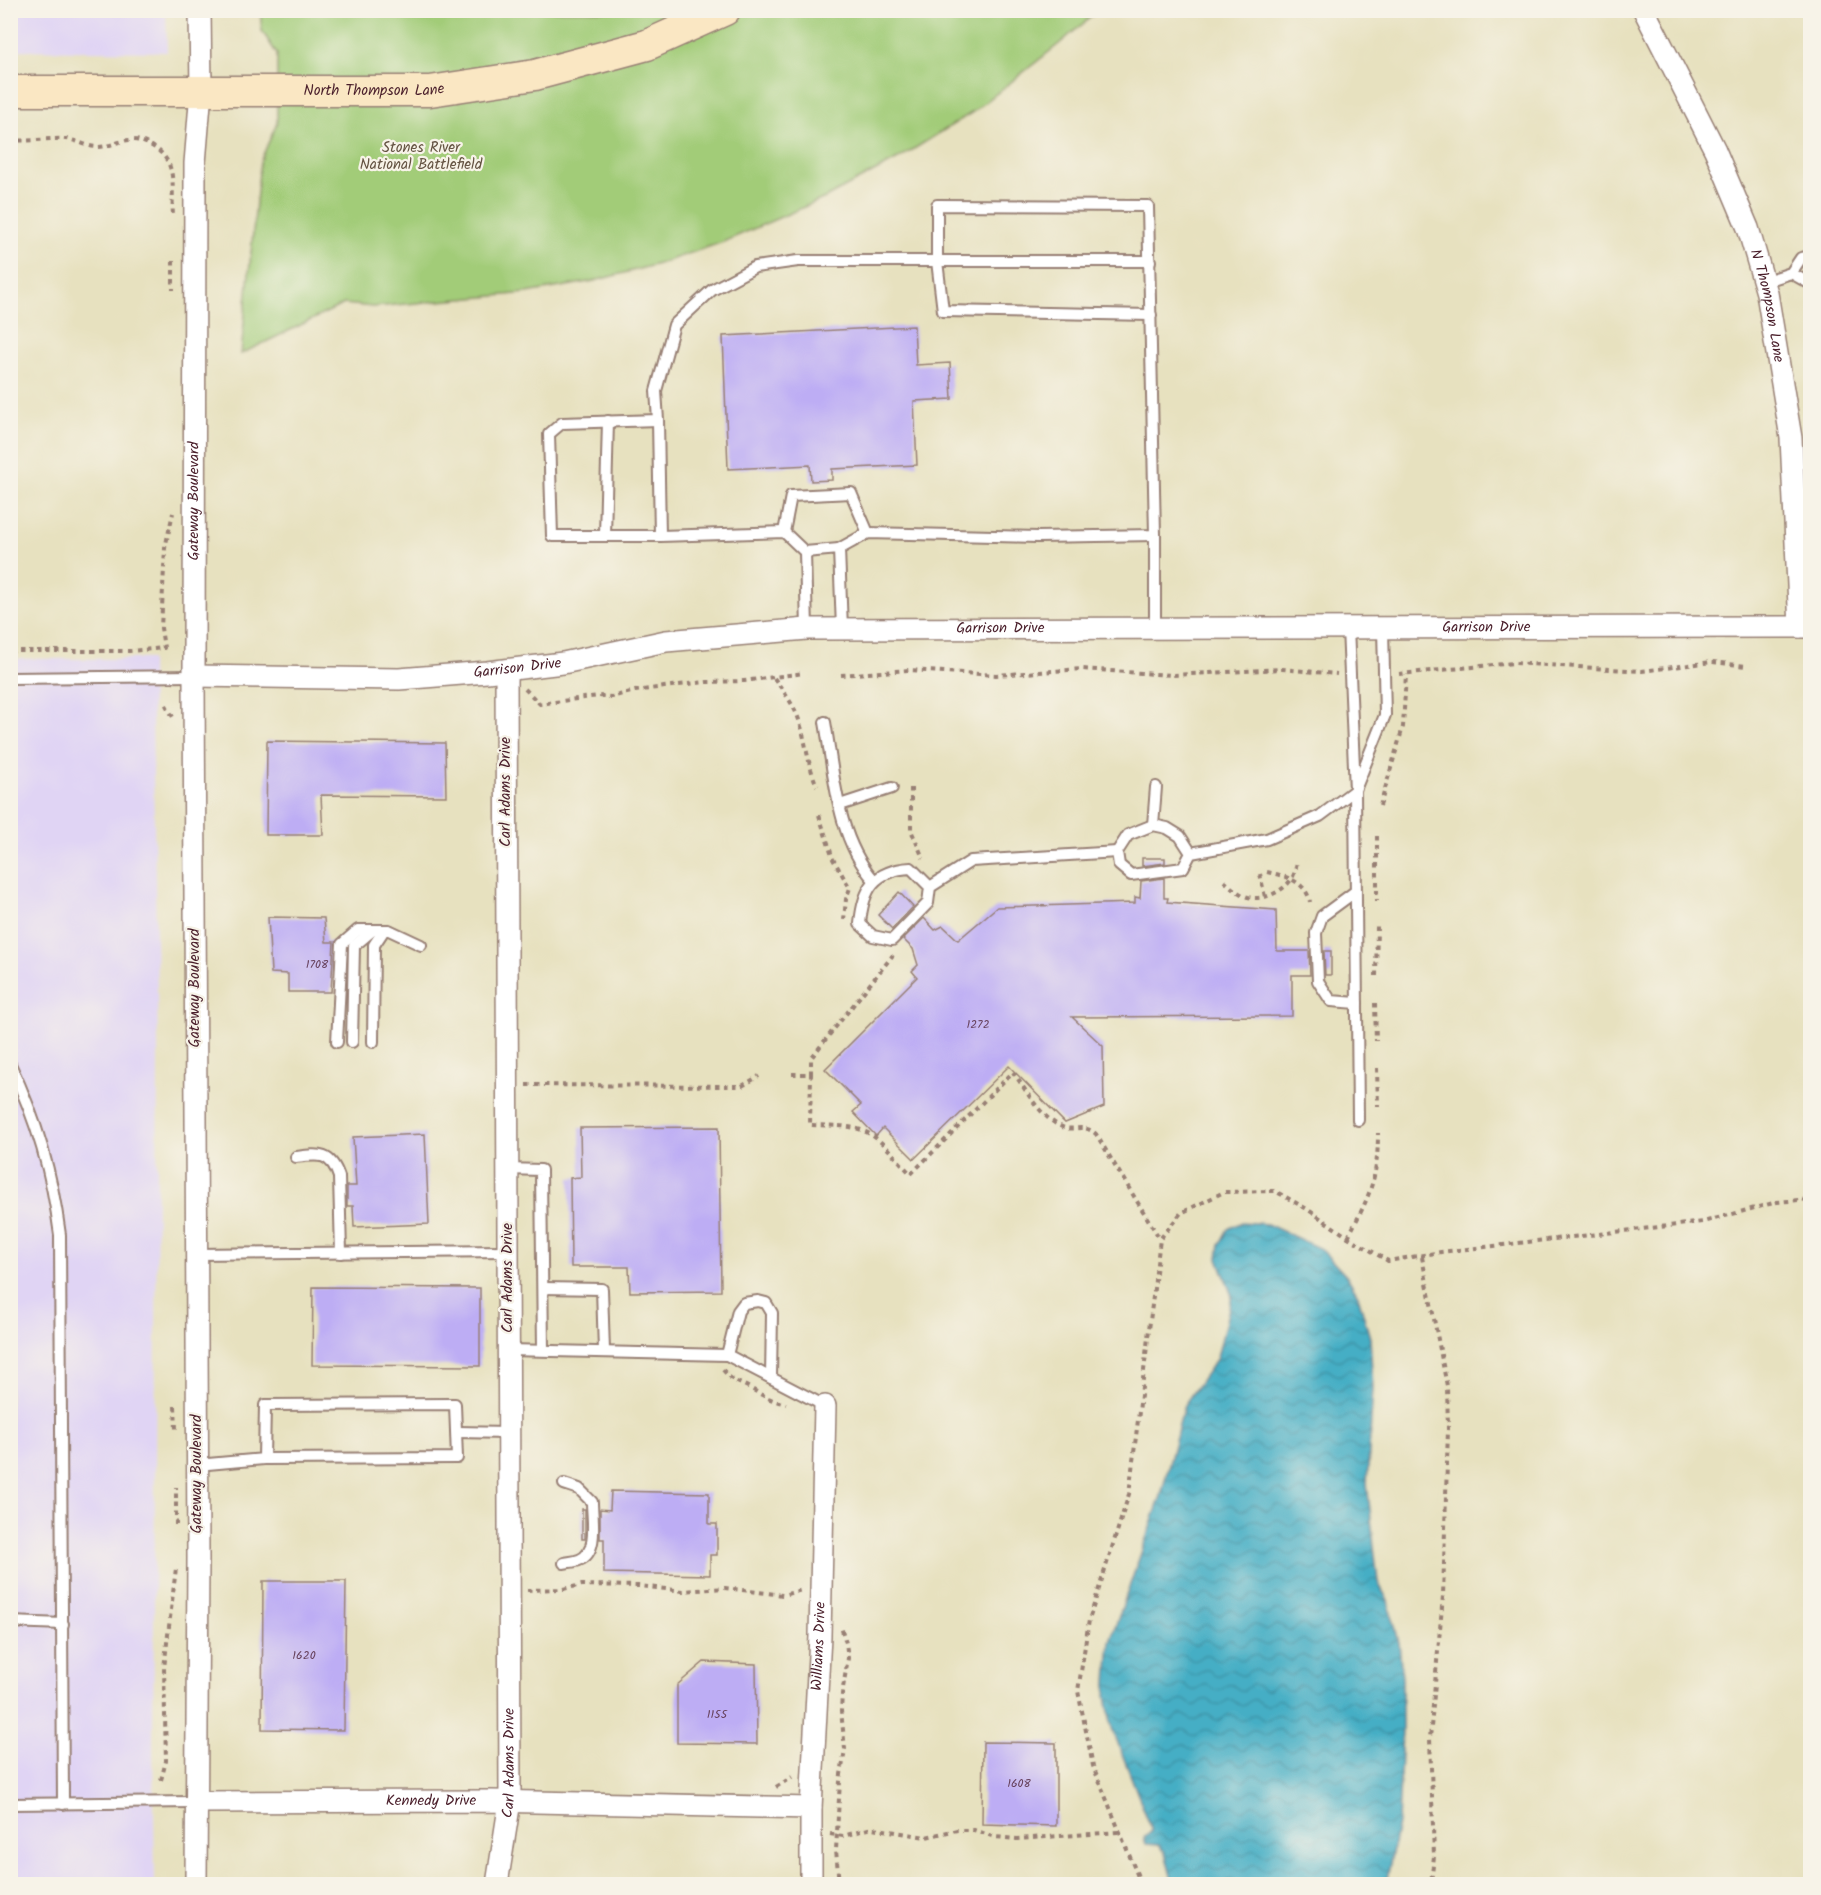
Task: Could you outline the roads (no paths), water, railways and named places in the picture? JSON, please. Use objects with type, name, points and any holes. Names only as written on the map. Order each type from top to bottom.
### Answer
[{"type":"main road","name":"North Thompson Lane","points":[[10,91],[430,91],[523,77],[647,45],[725,10]]},
{"type":"street","name":"Gateway Boulevard","points":[[196,1884],[195,175],[201,91],[200,10]]},
{"type":"street","name":"N Thompson Lane","points":[[1644,10],[1715,150],[1748,228],[1763,282],[1776,344],[1791,438],[1805,627]]},
{"type":"street","name":"Garrison Drive","points":[[194,676],[399,679],[563,663],[666,641],[807,629],[1805,627]]},
{"type":"street","name":"Carl Adams Drive","points":[[497,1884],[510,1801],[506,670]]},
{"type":"street","name":"Williams Drive","points":[[811,1884],[811,1808],[820,1636],[825,1406]]},
{"type":"street","name":"Kennedy Drive","points":[[195,1802],[510,1801],[811,1808]]},
{"type":"lane","points":[[1150,315],[943,311],[937,261],[937,205],[1148,206],[1155,536],[1155,628]]},
{"type":"lane","points":[[1763,282],[1791,273],[1802,258],[1810,256]]},
{"type":"lane","points":[[660,536],[656,391],[674,325],[712,290],[755,267],[798,261],[1150,261]]},
{"type":"lane","points":[[1791,273],[1807,282],[1810,281]]},
{"type":"lane","points":[[658,420],[562,423],[549,434],[552,536],[660,536],[784,532],[805,552],[807,629]]},
{"type":"lane","points":[[605,536],[608,422]]},
{"type":"lane","points":[[784,532],[791,496],[851,493],[868,533]]},
{"type":"lane","points":[[805,552],[839,549],[868,533],[1038,537],[1155,536]]},
{"type":"lane","points":[[839,549],[842,629]]},
{"type":"lane","points":[[1348,628],[1355,790],[1358,1120]]},
{"type":"lane","points":[[1191,853],[1180,836],[1167,828],[1153,825],[1128,835],[1117,852],[1119,866],[1131,875],[1182,868],[1191,853],[1267,839],[1320,816],[1355,790],[1385,715],[1383,628]]},
{"type":"lane","points":[[10,678],[194,676]]},
{"type":"lane","points":[[825,722],[842,818],[862,867],[874,880]]},
{"type":"lane","points":[[1153,825],[1156,787]]},
{"type":"lane","points":[[840,804],[892,788]]},
{"type":"lane","points":[[930,887],[971,861],[1117,852]]},
{"type":"lane","points":[[911,868],[930,887],[928,903],[892,940],[873,936],[860,924],[862,902],[874,880],[893,869],[911,868]]},
{"type":"lane","points":[[1356,891],[1322,916],[1316,933],[1318,981],[1331,1001],[1357,1003]]},
{"type":"lane","points":[[338,1042],[342,944],[358,930],[389,930],[421,945]]},
{"type":"lane","points":[[373,1042],[374,945],[378,930]]},
{"type":"lane","points":[[352,1042],[354,946],[378,930]]},
{"type":"lane","points":[[10,1064],[32,1112],[40,1138],[53,1184],[60,1235],[63,1804]]},
{"type":"lane","points":[[296,1157],[314,1155],[327,1157],[336,1166],[339,1177],[340,1253]]},
{"type":"lane","points":[[507,1168],[541,1170],[543,1350]]},
{"type":"lane","points":[[196,1254],[508,1251]]},
{"type":"lane","points":[[543,1288],[602,1289],[604,1351]]},
{"type":"lane","points":[[724,1359],[738,1311],[744,1304],[758,1301],[766,1303],[772,1313],[771,1378]]},
{"type":"lane","points":[[508,1350],[604,1351],[724,1359],[771,1378],[825,1406]]},
{"type":"lane","points":[[197,1466],[264,1459],[457,1458],[455,1404],[265,1405],[264,1459]]},
{"type":"lane","points":[[457,1432],[508,1433]]},
{"type":"lane","points":[[564,1484],[579,1489],[592,1502],[592,1545],[588,1553],[580,1560],[564,1563]]},
{"type":"lane","points":[[10,1622],[63,1624]]},
{"type":"lane","points":[[10,1804],[195,1802]]},
{"type":"water","points":[[1242,1222],[1267,1224],[1321,1249],[1348,1278],[1358,1295],[1370,1338],[1373,1388],[1367,1483],[1378,1582],[1388,1601],[1395,1626],[1402,1678],[1398,1823],[1386,1884],[1173,1884],[1165,1852],[1159,1845],[1146,1844],[1144,1838],[1151,1832],[1151,1828],[1112,1728],[1106,1696],[1110,1642],[1161,1496],[1184,1405],[1217,1358],[1232,1296],[1218,1258],[1220,1244],[1228,1229]]},
{"type":"park label","name":"Stones River National Battlefield","points":[[421,156]]}]
